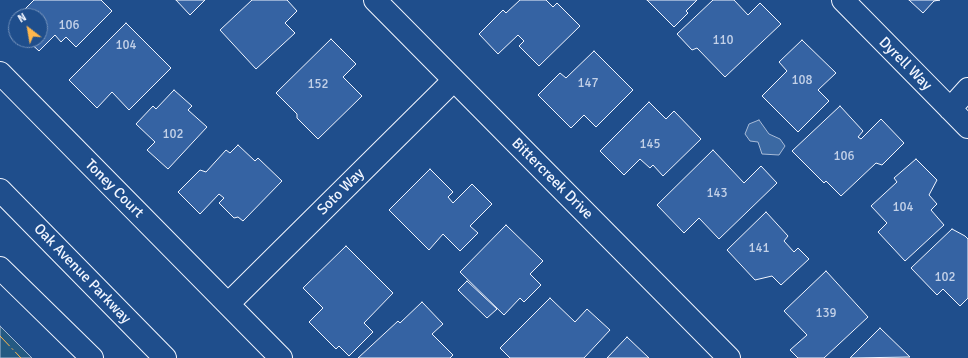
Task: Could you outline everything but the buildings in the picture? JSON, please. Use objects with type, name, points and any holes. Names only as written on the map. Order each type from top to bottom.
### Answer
[{"type":"street","name":"Bittercreek Drive","points":[[375,0],[729,358]]},
{"type":"street","name":"Dyrell Way","points":[[842,0],[968,127]]},
{"type":"street","name":"Toney Court","points":[[0,73],[281,358]]},
{"type":"street","name":"Soto Way","points":[[228,304],[454,80]]},
{"type":"street","points":[[950,109],[968,89]]},
{"type":"street","name":"Oak Avenue Parkway","points":[[0,190],[165,358]]},
{"type":"street","points":[[0,268],[92,358]]},
{"type":"shaded area","points":[[759,120],[769,134],[780,139],[785,146],[779,155],[762,154],[758,142],[750,141],[745,134],[749,124]]},
{"type":"shaded area","points":[[0,326],[32,358],[0,358]]},
{"type":"power","points":[[0,336],[21,358]]}]
